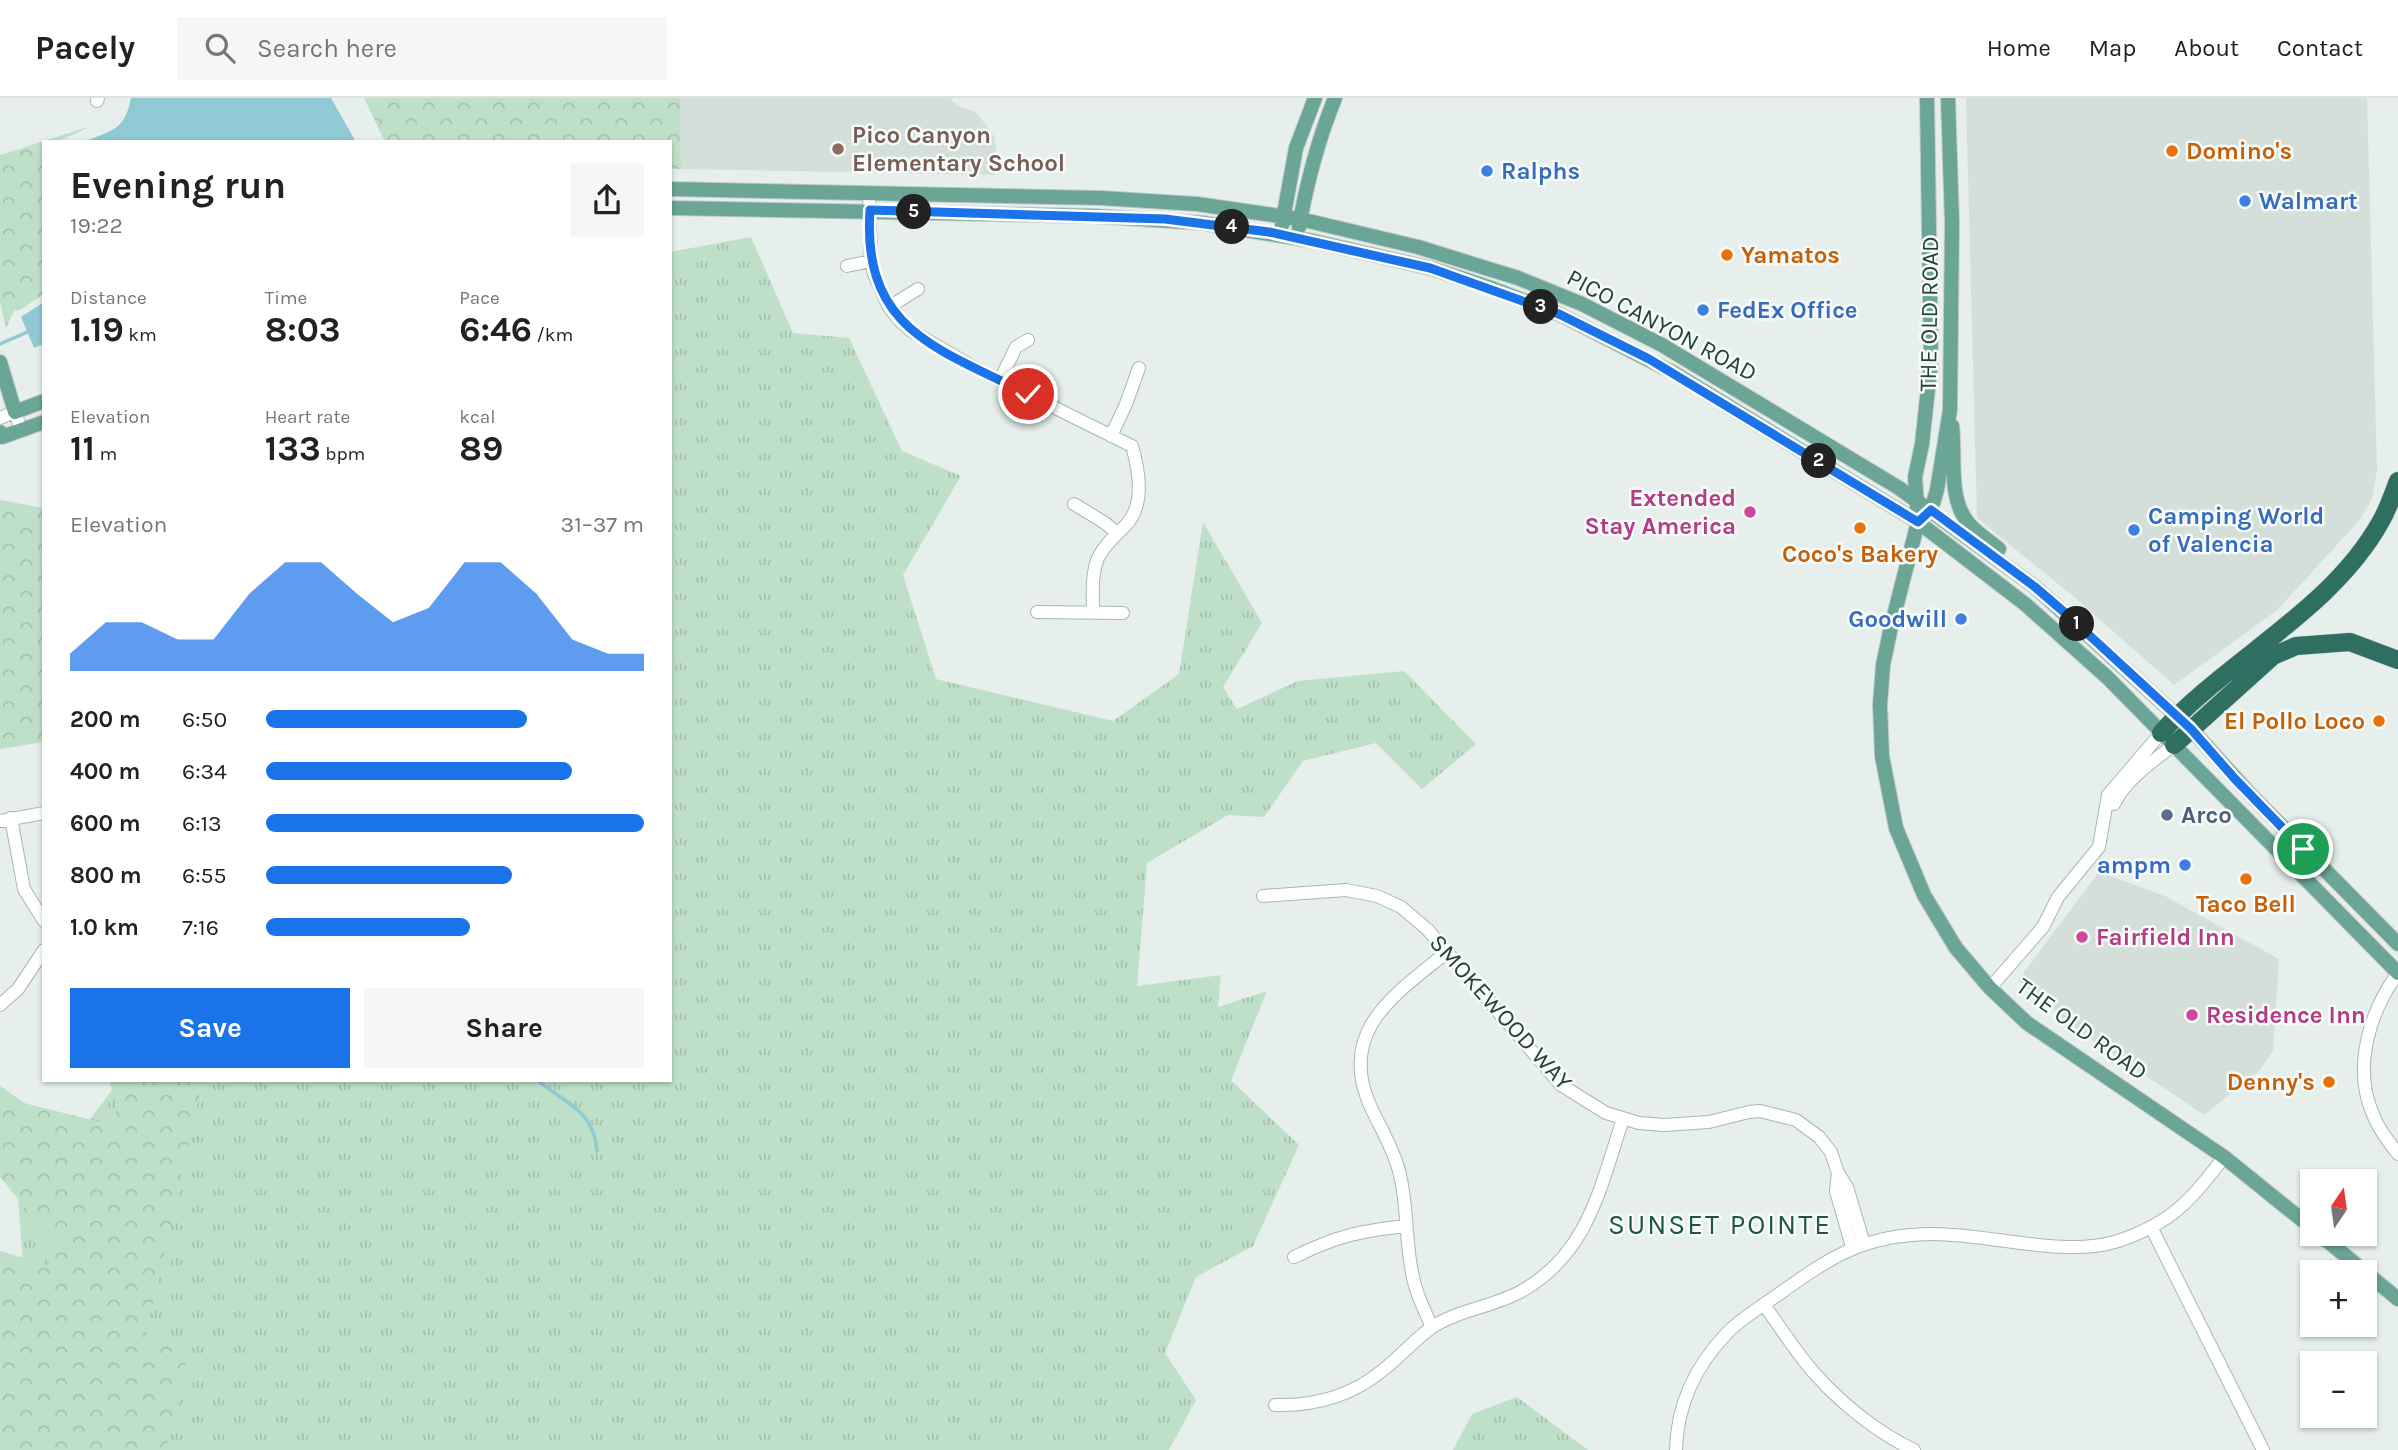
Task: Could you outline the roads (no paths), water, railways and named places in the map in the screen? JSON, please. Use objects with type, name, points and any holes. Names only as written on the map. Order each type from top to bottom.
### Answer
[{"type":"highway","points":[[2168,739],[2177,716],[2327,590],[2382,521],[2398,481]]},
{"type":"highway","points":[[2168,739],[2191,729],[2273,656],[2296,646],[2350,642],[2398,660]]},
{"type":"main road","points":[[1280,234],[1296,148],[1315,98]]},
{"type":"main road","points":[[1297,238],[1307,179],[1335,98]]},
{"type":"main road","name":"THE OLD ROAD","points":[[1927,98],[1931,362],[1922,444],[1915,477],[1918,522],[1891,626],[1884,665],[1880,719],[1885,780],[1896,828],[1924,895],[1955,948],[1990,988],[2027,1023],[2224,1157],[2300,1218]]},
{"type":"main road","name":"THE OLD ROAD","points":[[1931,510],[1937,491],[1950,410],[1952,223],[1948,98]]},
{"type":"main road","name":"PICO CANYON ROAD","points":[[672,189],[1157,200],[1300,219],[1418,247],[1518,278],[1582,304],[1694,364],[1916,499],[2035,587],[2191,729],[2242,787],[2398,944]]},
{"type":"main road","name":"PICO CANYON ROAD","points":[[672,208],[870,210],[1165,219],[1280,234],[1430,268],[1559,314],[1674,373],[1918,522],[2042,619],[2108,678],[2398,973]]},
{"type":"main road","points":[[0,362],[15,412],[42,402]]},
{"type":"main road","points":[[1950,410],[1955,450],[1956,493],[1963,515],[1969,524],[2026,570],[2035,587]]},
{"type":"main road","points":[[1,436],[42,423]]},
{"type":"main road","points":[[1918,522],[1931,510]]},
{"type":"main road","points":[[2334,1246],[2398,1299]]},
{"type":"street","points":[[869,193],[871,261],[878,286],[890,307],[910,330],[1000,380],[1132,446],[1138,466],[1137,503],[1128,523],[1102,550],[1097,560],[1093,613]]},
{"type":"street","points":[[847,266],[871,261]]},
{"type":"street","points":[[890,307],[918,289]]},
{"type":"street","points":[[1000,380],[1016,347],[1028,341]]},
{"type":"street","points":[[1111,436],[1139,368]]},
{"type":"street","points":[[0,418],[15,412],[21,430]]},
{"type":"street","points":[[1074,504],[1117,533]]},
{"type":"street","points":[[1037,612],[1123,614]]},
{"type":"street","points":[[1990,988],[2043,927],[2058,897],[2099,847],[2105,824],[2117,797],[2168,739]]},
{"type":"street","points":[[42,813],[5,820],[24,889],[42,918]]},
{"type":"street","name":"SMOKEWOOD WAY","points":[[1263,896],[1346,890],[1377,896],[1413,916],[1561,1085],[1590,1104],[1623,1119],[1664,1125],[1687,1124],[1709,1122],[1749,1112],[1770,1112],[1796,1120],[1812,1130],[1831,1152],[1839,1173],[1836,1191],[1858,1245]]},
{"type":"street","points":[[1432,1327],[1416,1292],[1400,1174],[1365,1090],[1360,1059],[1368,1031],[1380,1009],[1447,952]]},
{"type":"street","points":[[0,1004],[18,989],[42,953]]},
{"type":"street","points":[[2398,973],[2379,1002],[2367,1045],[2364,1078],[2371,1110],[2398,1154]]},
{"type":"street","points":[[1275,1405],[1316,1404],[1339,1396],[1383,1370],[1432,1327],[1521,1291],[1545,1275],[1568,1251],[1594,1208],[1623,1119]]},
{"type":"street","points":[[1676,1450],[1682,1400],[1698,1370],[1728,1332],[1814,1269],[1858,1245],[1903,1236],[1934,1234],[2072,1247],[2118,1241],[2151,1227],[2182,1208],[2224,1157]]},
{"type":"street","points":[[1294,1257],[1348,1234],[1406,1226]]},
{"type":"street","points":[[2151,1227],[2263,1450]]},
{"type":"street","points":[[1764,1305],[1815,1374],[1863,1417],[1914,1450]]},
{"type":"water","points":[[131,98],[331,98],[355,140],[89,140],[115,128],[121,123]]},
{"type":"water","points":[[42,303],[42,345],[34,348],[21,317]]},
{"type":"waterway","points":[[0,344],[30,331]]},
{"type":"waterway","points":[[540,1082],[584,1117],[595,1137],[597,1151]]},
{"type":"place","name":"Pico Canyon Elementary School","points":[[838,149]]},
{"type":"place","name":"Domino's","points":[[2172,151]]},
{"type":"place","name":"Ralphs","points":[[1487,171]]},
{"type":"place","name":"Walmart","points":[[2245,201]]},
{"type":"place","name":"Yamatos","points":[[1727,255]]},
{"type":"place","name":"FedEx Office","points":[[1703,310]]},
{"type":"place","name":"Extended Stay America","points":[[1750,512]]},
{"type":"place","name":"Coco's Bakery","points":[[1860,528]]},
{"type":"place","name":"Camping World of Valencia","points":[[2134,530]]},
{"type":"place","name":"Goodwill","points":[[1961,619]]},
{"type":"place","name":"El Pollo Loco","points":[[2379,721]]},
{"type":"place","name":"Arco","points":[[2167,815]]},
{"type":"place","name":"ampm","points":[[2185,865]]},
{"type":"place","name":"Taco Bell","points":[[2246,879]]},
{"type":"place","name":"Fairfield Inn","points":[[2082,937]]},
{"type":"place","name":"Residence Inn","points":[[2192,1015]]},
{"type":"place","name":"Denny's","points":[[2329,1082]]},
{"type":"district","name":"SUNSET POINTE","points":[[1720,1224]]}]
